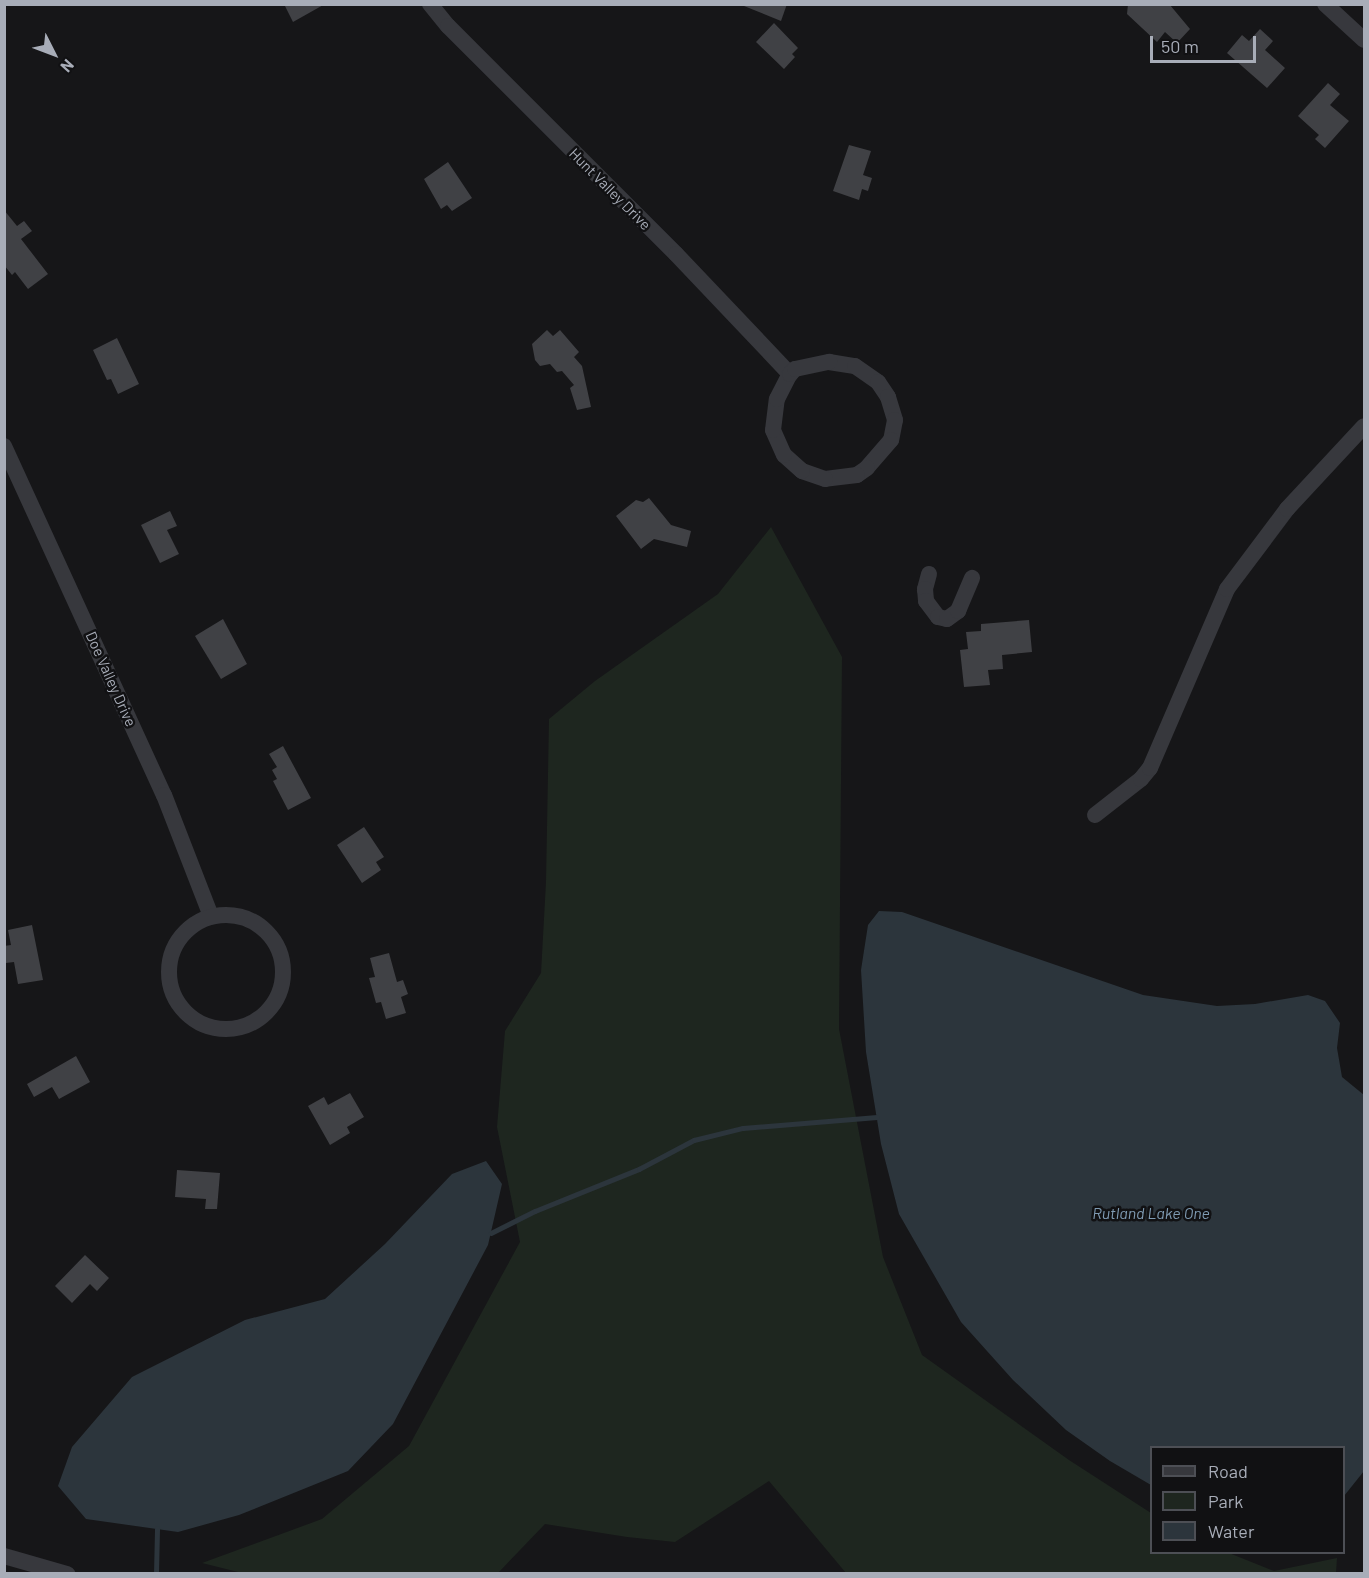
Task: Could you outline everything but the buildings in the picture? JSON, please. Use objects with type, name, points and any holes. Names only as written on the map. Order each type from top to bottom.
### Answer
[{"type":"street","name":"Hunt Valley Drive","points":[[430,4],[448,26],[676,254],[790,374]]},
{"type":"street","points":[[1325,4],[1365,40]]},
{"type":"street","points":[[829,362],[844,363],[855,366],[878,382],[888,396],[895,420],[891,440],[867,468],[856,475],[825,479],[802,471],[784,455],[773,430],[777,399],[790,374],[795,369],[829,362]]},
{"type":"street","points":[[1095,815],[1141,779],[1150,768],[1227,589],[1287,508],[1365,426]]},
{"type":"street","name":"Doe Valley Drive","points":[[4,446],[164,795],[211,916]]},
{"type":"street","points":[[929,574],[925,589],[926,602],[938,617],[947,619],[958,611],[972,578]]},
{"type":"street","points":[[228,914],[244,917],[261,926],[274,940],[282,957],[284,976],[279,995],[269,1011],[254,1023],[236,1029],[218,1029],[199,1024],[184,1012],[172,993],[168,974],[170,955],[179,938],[193,924],[211,916],[228,914]]},
{"type":"street","points":[[14,1563],[67,1574]]},
{"type":"green space","points":[[771,527],[842,657],[839,1029],[883,1257],[922,1355],[1069,1460],[1150,1512],[1150,1554],[1232,1554],[1274,1571],[1337,1558],[1336,1573],[846,1573],[769,1481],[675,1542],[545,1524],[498,1573],[246,1574],[202,1563],[322,1519],[409,1446],[520,1242],[497,1127],[505,1031],[541,973],[546,882],[549,719],[595,681],[718,594]]},
{"type":"water","name":"Rutland Lake One","points":[[879,911],[902,912],[1143,995],[1217,1006],[1255,1004],[1308,995],[1325,1001],[1340,1023],[1337,1048],[1342,1077],[1364,1095],[1364,1471],[1345,1495],[1345,1446],[1150,1446],[1150,1484],[1110,1461],[1066,1430],[1013,1380],[961,1322],[899,1214],[881,1144],[866,1052],[861,970],[868,925]]},
{"type":"water","points":[[486,1161],[502,1184],[488,1245],[393,1424],[348,1471],[239,1515],[178,1532],[86,1519],[58,1486],[72,1447],[132,1377],[245,1320],[325,1299],[385,1244],[452,1174]]},
{"type":"waterway","points":[[491,1233],[535,1211],[639,1169],[694,1140],[743,1128],[877,1117]]},
{"type":"waterway","points":[[156,1574],[157,1529]]}]
